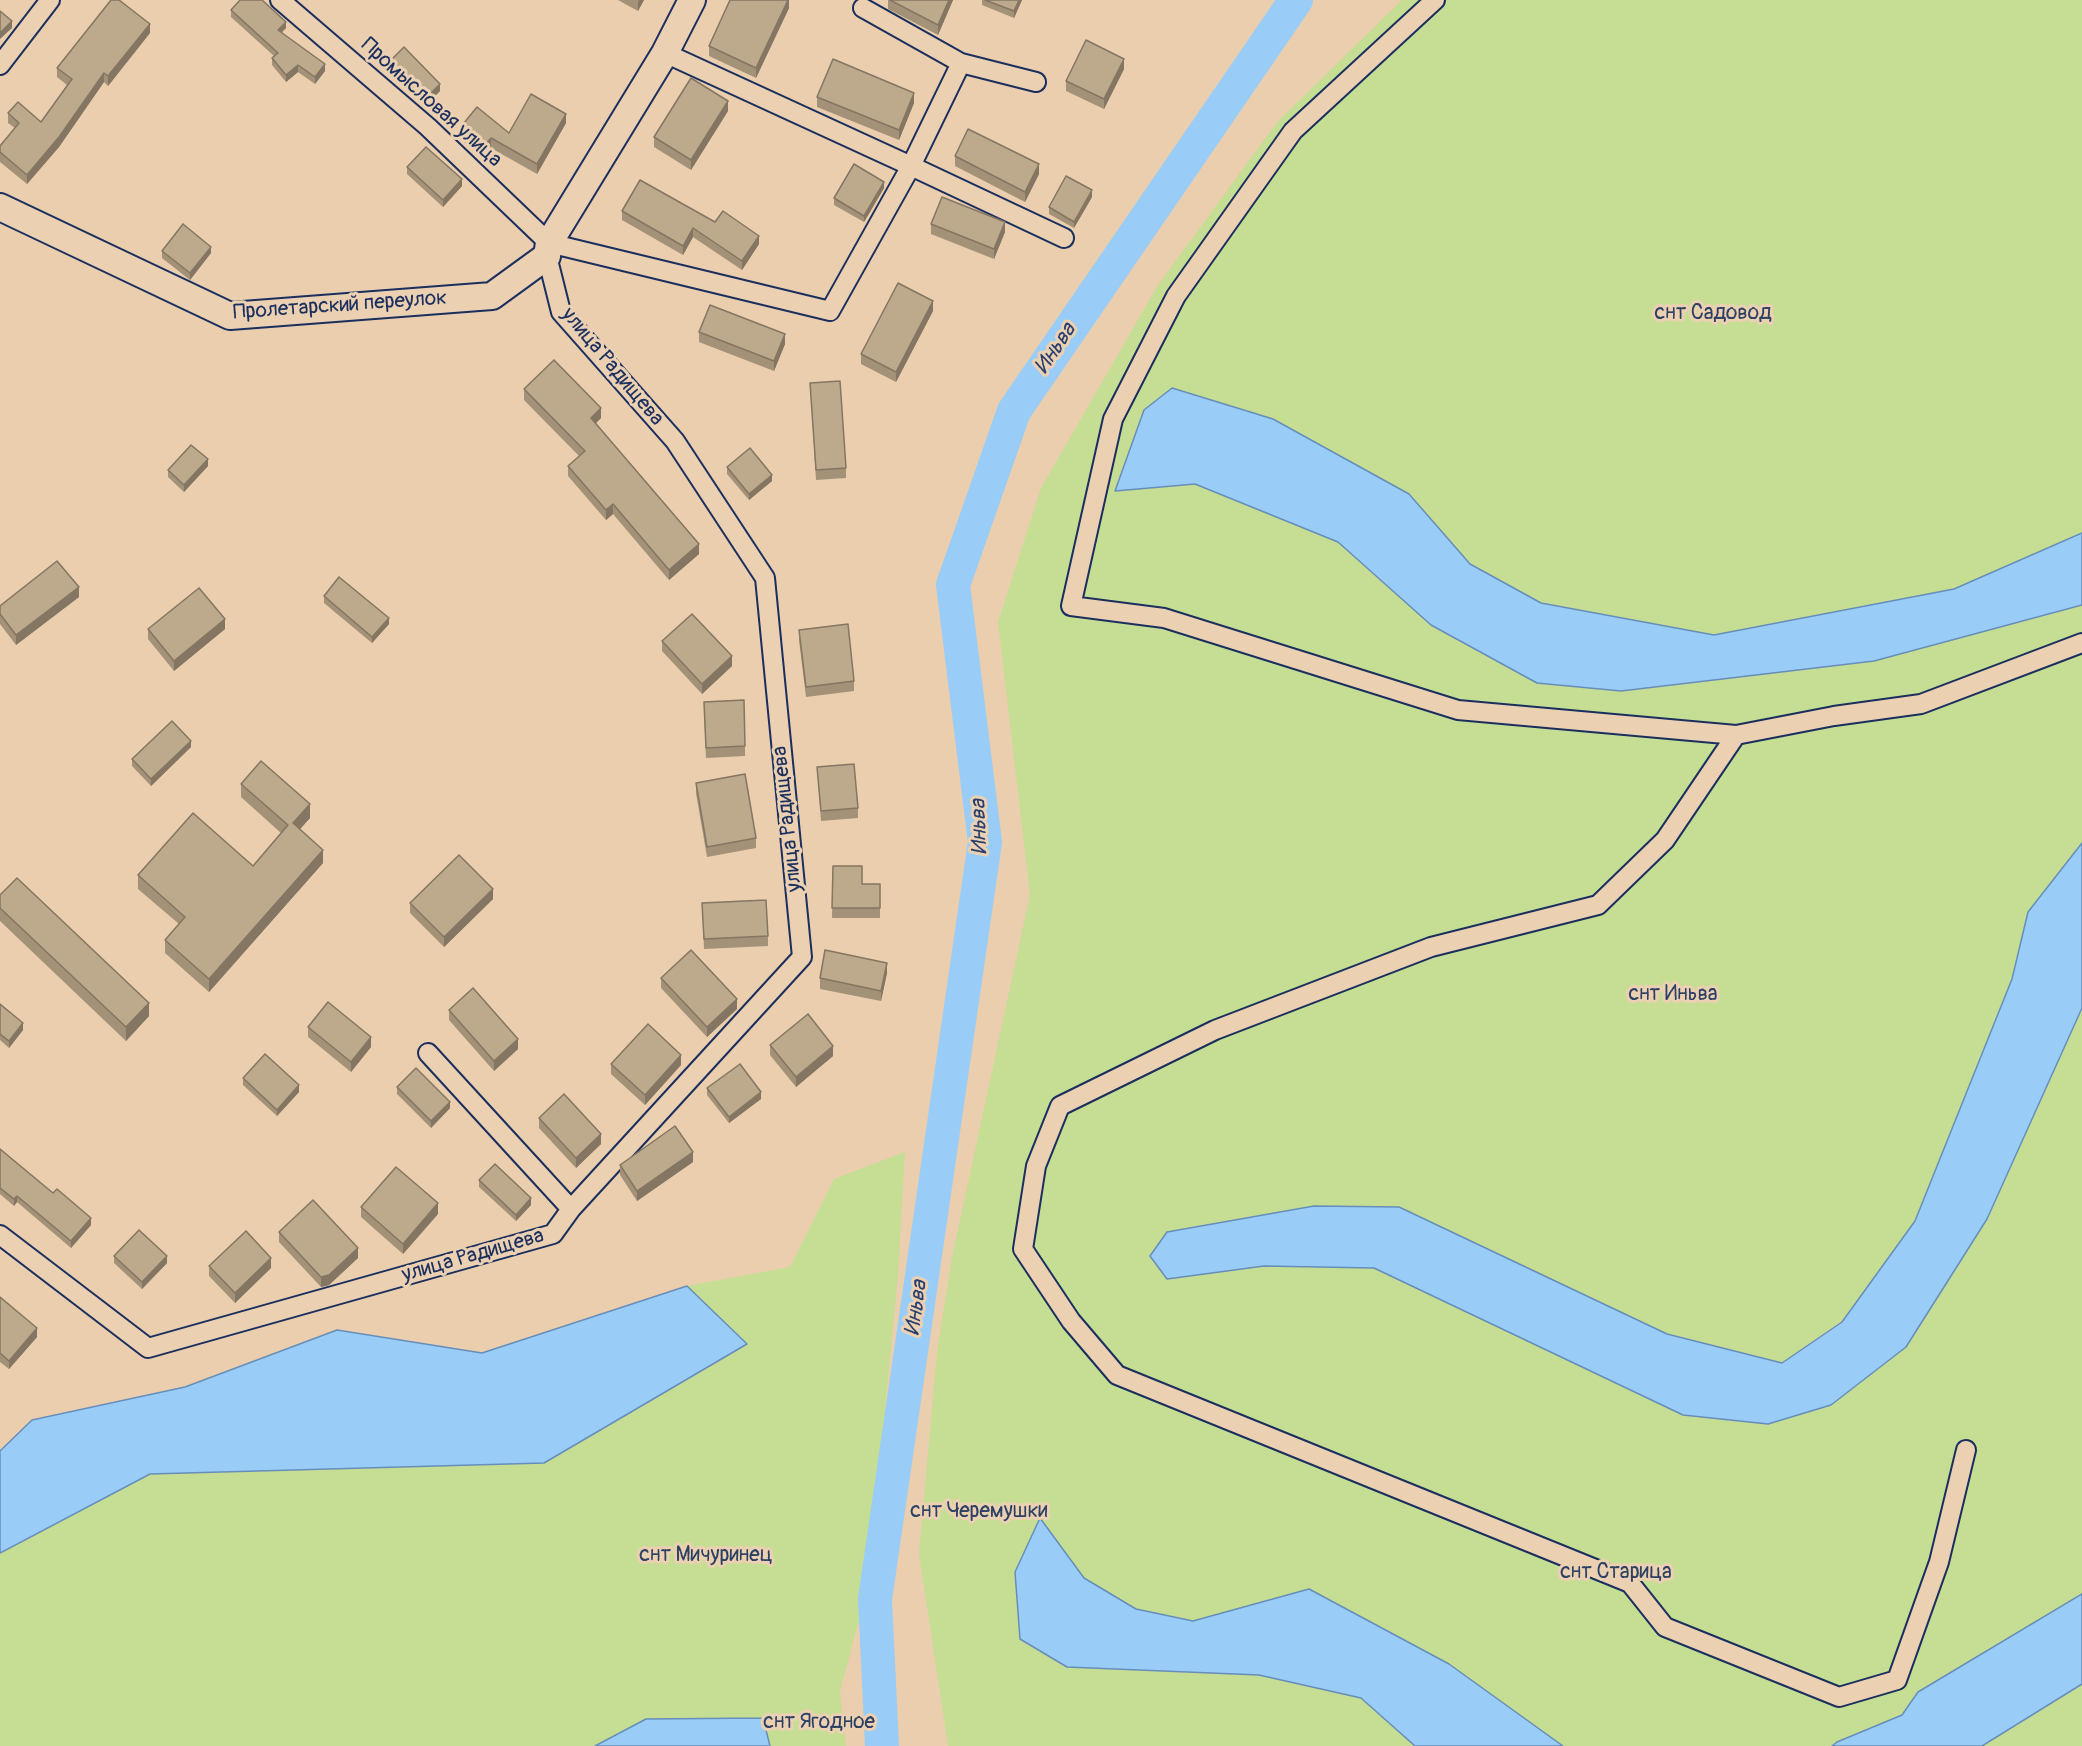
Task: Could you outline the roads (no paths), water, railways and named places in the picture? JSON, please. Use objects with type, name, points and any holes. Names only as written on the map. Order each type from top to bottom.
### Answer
[{"type":"street","points":[[0,65],[50,0]]},
{"type":"street","name":"Промысловая улица","points":[[280,0],[428,127],[548,249]]},
{"type":"street","points":[[692,0],[665,52],[548,249],[830,311],[911,166],[960,63]]},
{"type":"street","points":[[1435,0],[1293,130],[1176,296],[1113,419],[1071,606],[1164,618],[1458,710],[1736,735],[1834,716],[1921,704],[2082,643]]},
{"type":"street","points":[[863,8],[960,63],[1036,82]]},
{"type":"street","points":[[665,52],[1064,238]]},
{"type":"street","name":"Пролетарский переулок","points":[[0,207],[230,316],[492,296],[548,249]]},
{"type":"street","name":"улица Радищева","points":[[0,1235],[148,1348],[553,1234],[571,1209],[802,957],[765,578],[675,441],[561,312],[548,249]]},
{"type":"street","points":[[1736,735],[1665,840],[1598,905],[1431,947],[1215,1030],[1060,1106],[1036,1166],[1023,1249],[1071,1321],[1117,1375],[1630,1583],[1665,1627],[1839,1697],[1897,1680],[1939,1562],[1966,1450]]},
{"type":"street","points":[[428,1053],[571,1209]]},
{"type":"water","points":[[1172,388],[1273,419],[1409,494],[1470,564],[1541,603],[1714,635],[1954,589],[2082,533],[2082,605],[1874,661],[1621,691],[1537,683],[1431,625],[1338,542],[1195,484],[1115,491],[1144,410]]},
{"type":"water","points":[[2082,843],[2082,1008],[1987,1219],[1906,1347],[1831,1405],[1768,1424],[1683,1415],[1374,1268],[1264,1266],[1167,1279],[1150,1256],[1167,1232],[1314,1206],[1399,1207],[1667,1334],[1782,1363],[1842,1322],[1915,1221],[2012,979],[2028,912]]},
{"type":"water","points":[[687,1286],[747,1344],[544,1463],[150,1474],[0,1553],[0,1451],[32,1420],[185,1387],[337,1330],[482,1353]]},
{"type":"water","points":[[1040,1518],[1084,1578],[1136,1609],[1193,1621],[1309,1589],[1449,1664],[1563,1746],[1415,1746],[1361,1698],[1259,1675],[1067,1667],[1020,1639],[1015,1572]]},
{"type":"water","points":[[2082,1594],[2082,1684],[1982,1746],[1832,1746],[1902,1715],[1918,1692]]},
{"type":"water","points":[[763,1718],[770,1746],[595,1746],[646,1719]]},
{"type":"waterway","name":"Иньва","points":[[882,1746],[875,1599],[985,842],[953,585],[1014,411],[1296,0]]},
{"type":"park label","name":"снт Садовод","points":[[1713,314]]},
{"type":"park label","name":"снт Иньва","points":[[1673,995]]},
{"type":"park label","name":"снт Черемушки","points":[[979,1512]]},
{"type":"park label","name":"снт Мичуринец","points":[[706,1556]]},
{"type":"park label","name":"снт Старица","points":[[1616,1573]]},
{"type":"park label","name":"снт Ягодное","points":[[819,1723]]}]
